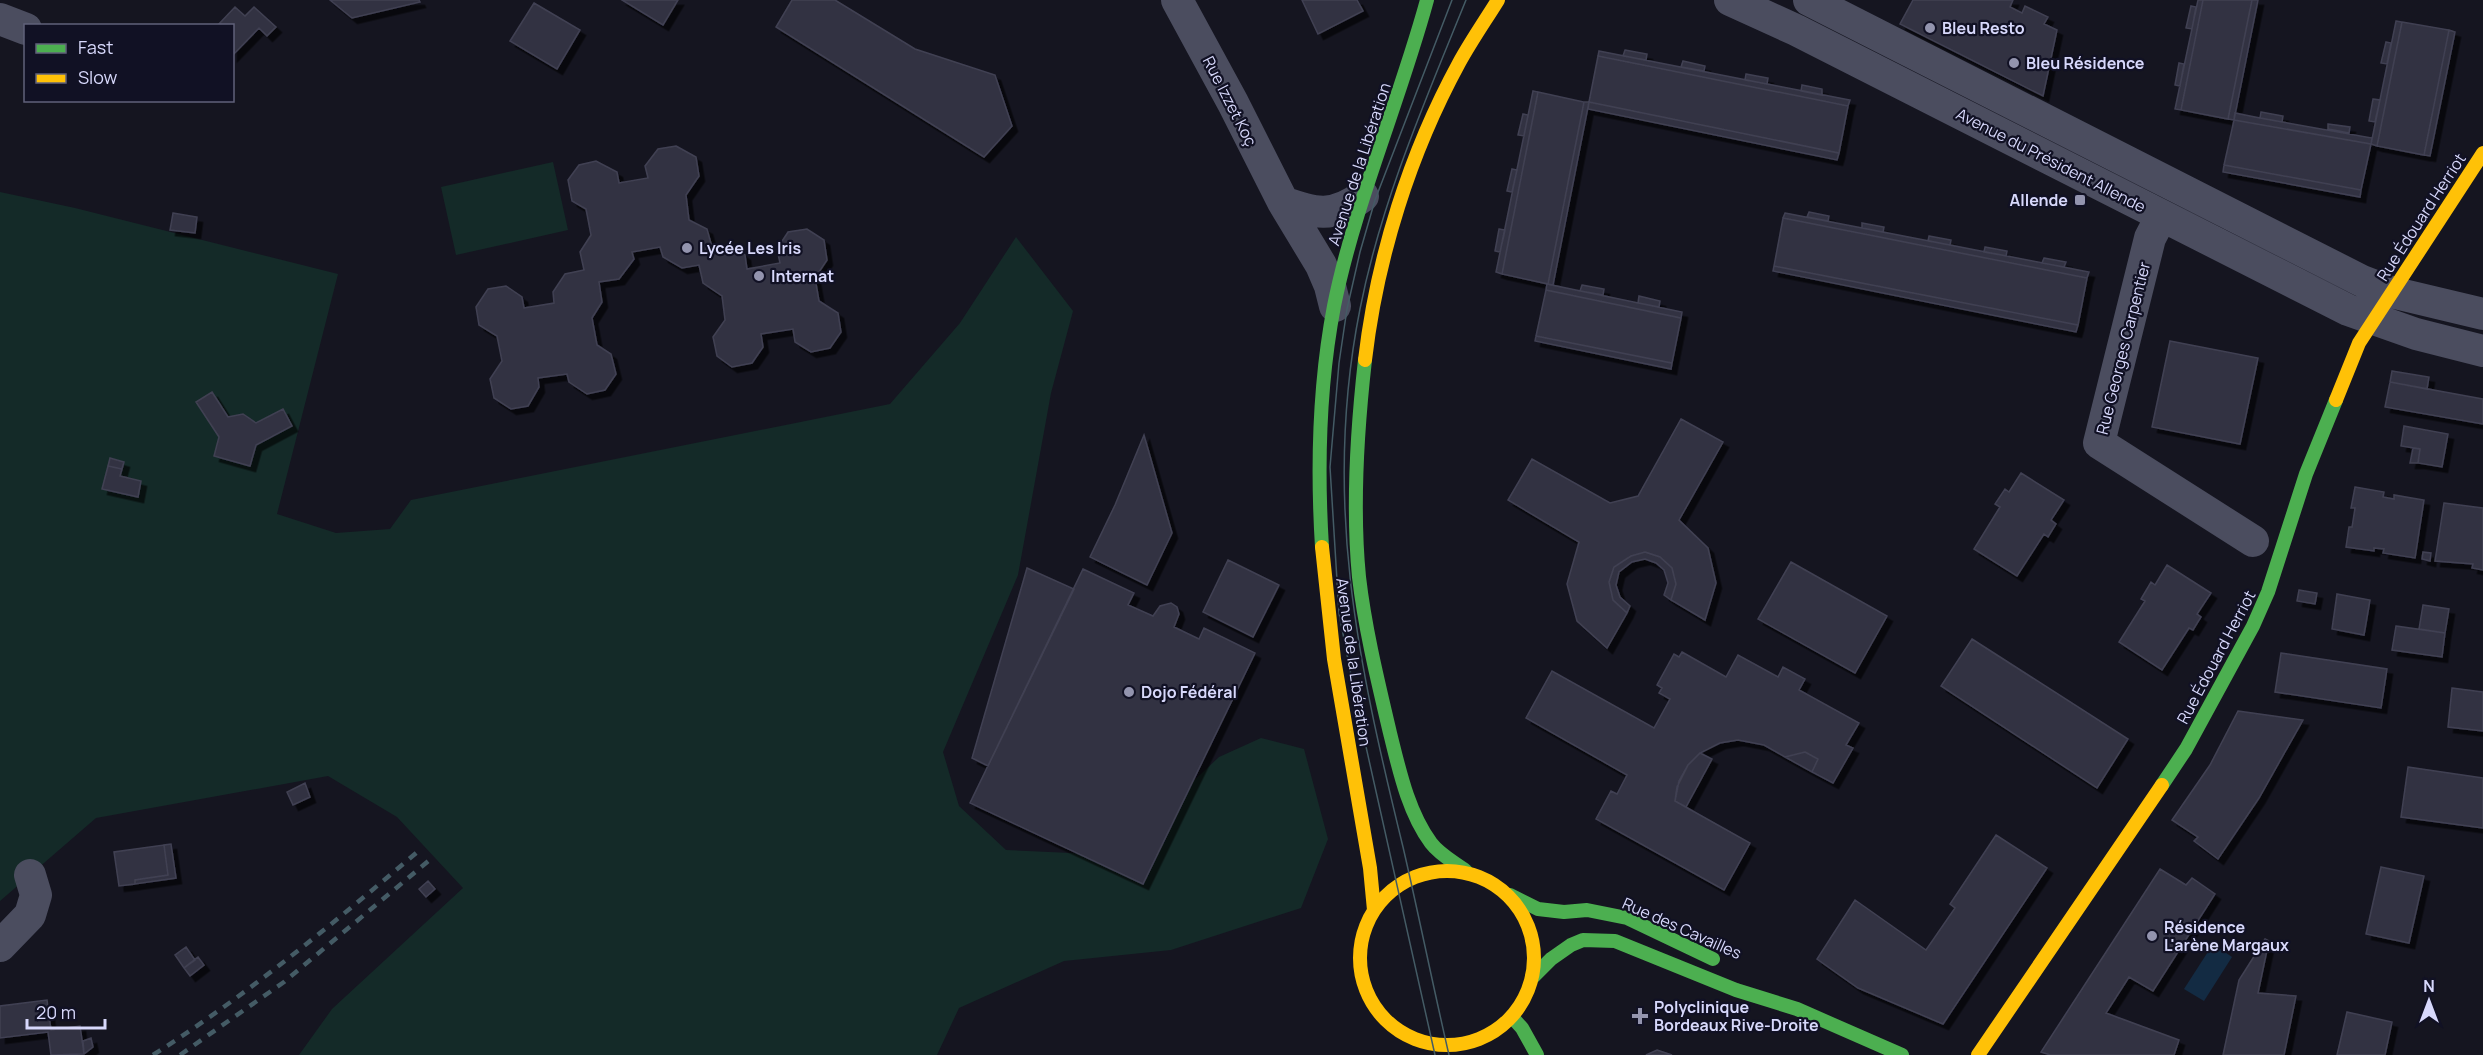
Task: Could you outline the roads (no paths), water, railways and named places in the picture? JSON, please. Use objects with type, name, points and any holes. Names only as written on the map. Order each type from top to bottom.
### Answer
[{"type":"street","name":"Rue Izzet Koç","points":[[1177,0],[1305,243],[1321,265],[1335,306]]},
{"type":"street","name":"Avenue de la Libération","points":[[1374,910],[1370,868],[1326,614],[1319,517],[1320,418],[1325,360],[1335,306],[1363,196],[1399,94],[1427,0]]},
{"type":"street","name":"Avenue de la Libération","points":[[1466,872],[1432,844],[1424,833],[1412,805],[1384,706],[1364,609],[1358,565],[1355,467],[1370,313],[1383,258],[1414,164],[1439,105],[1476,34],[1498,0]]},
{"type":"street","name":"Avenue du Président Allende","points":[[1730,0],[1807,36],[2339,306],[2416,334],[2483,351]]},
{"type":"street","name":"Avenue du Président Allende","points":[[1809,0],[2362,281],[2391,292],[2483,314]]},
{"type":"street","points":[[0,19],[24,28]]},
{"type":"street","name":"Rue Édouard Herriot","points":[[1978,1055],[2187,748],[2253,626],[2268,592],[2306,474],[2359,343],[2483,153]]},
{"type":"street","points":[[1283,202],[1309,212],[1322,213],[1335,211],[1363,196]]},
{"type":"street","name":"Rue Georges Carpentier","points":[[2161,217],[2150,238],[2099,443],[2253,541]]},
{"type":"street","points":[[1442,871],[1466,872],[1490,880],[1510,895],[1527,919],[1535,948],[1533,977],[1528,991],[1512,1017],[1483,1037],[1466,1044],[1418,1040],[1384,1020],[1372,1005],[1362,985],[1359,966],[1365,928],[1374,910],[1397,886],[1409,880],[1442,871]]},
{"type":"street","points":[[0,946],[30,915],[36,895],[30,875]]},
{"type":"street","name":"Rue des Cavailles","points":[[1510,895],[1538,909],[1564,912],[1587,910],[1627,918],[1723,963]]},
{"type":"street","name":"Rue des Cavailles","points":[[1533,977],[1562,950],[1582,940],[1615,941],[1736,990],[1797,1009],[1902,1055]]},
{"type":"street","name":"Rue des Cavailles","points":[[1753,979],[1797,1009]]},
{"type":"street","points":[[1512,1017],[1522,1028],[1537,1055]]},
{"type":"water","points":[[2213,944],[2232,957],[2204,1001],[2184,989]]},
{"type":"tram line","points":[[1435,1055],[1358,711],[1339,613],[1330,467],[1339,363],[1347,309],[1360,252],[1375,200],[1452,0]]},
{"type":"tram line","points":[[1449,1055],[1372,712],[1360,646],[1350,580],[1345,514],[1344,447],[1349,379],[1369,269],[1405,152],[1466,0]]},
{"type":"railway","points":[[153,1055],[258,982],[422,848]]},
{"type":"railway","points":[[180,1055],[284,982],[432,858]]},
{"type":"place","name":"Bleu Resto","points":[[1930,28]]},
{"type":"place","name":"Bleu Résidence","points":[[2014,63]]},
{"type":"place","name":"Allende","points":[[2080,200]]},
{"type":"place","name":"Lycée Les Iris","points":[[687,248]]},
{"type":"place","name":"Internat","points":[[759,276]]},
{"type":"place","name":"Dojo Fédéral","points":[[1129,692]]},
{"type":"place","name":"Résidence L'arène Margaux","points":[[2152,936]]},
{"type":"place","name":"Polyclinique Bordeaux Rive-Droite","points":[[1640,1016]]}]
